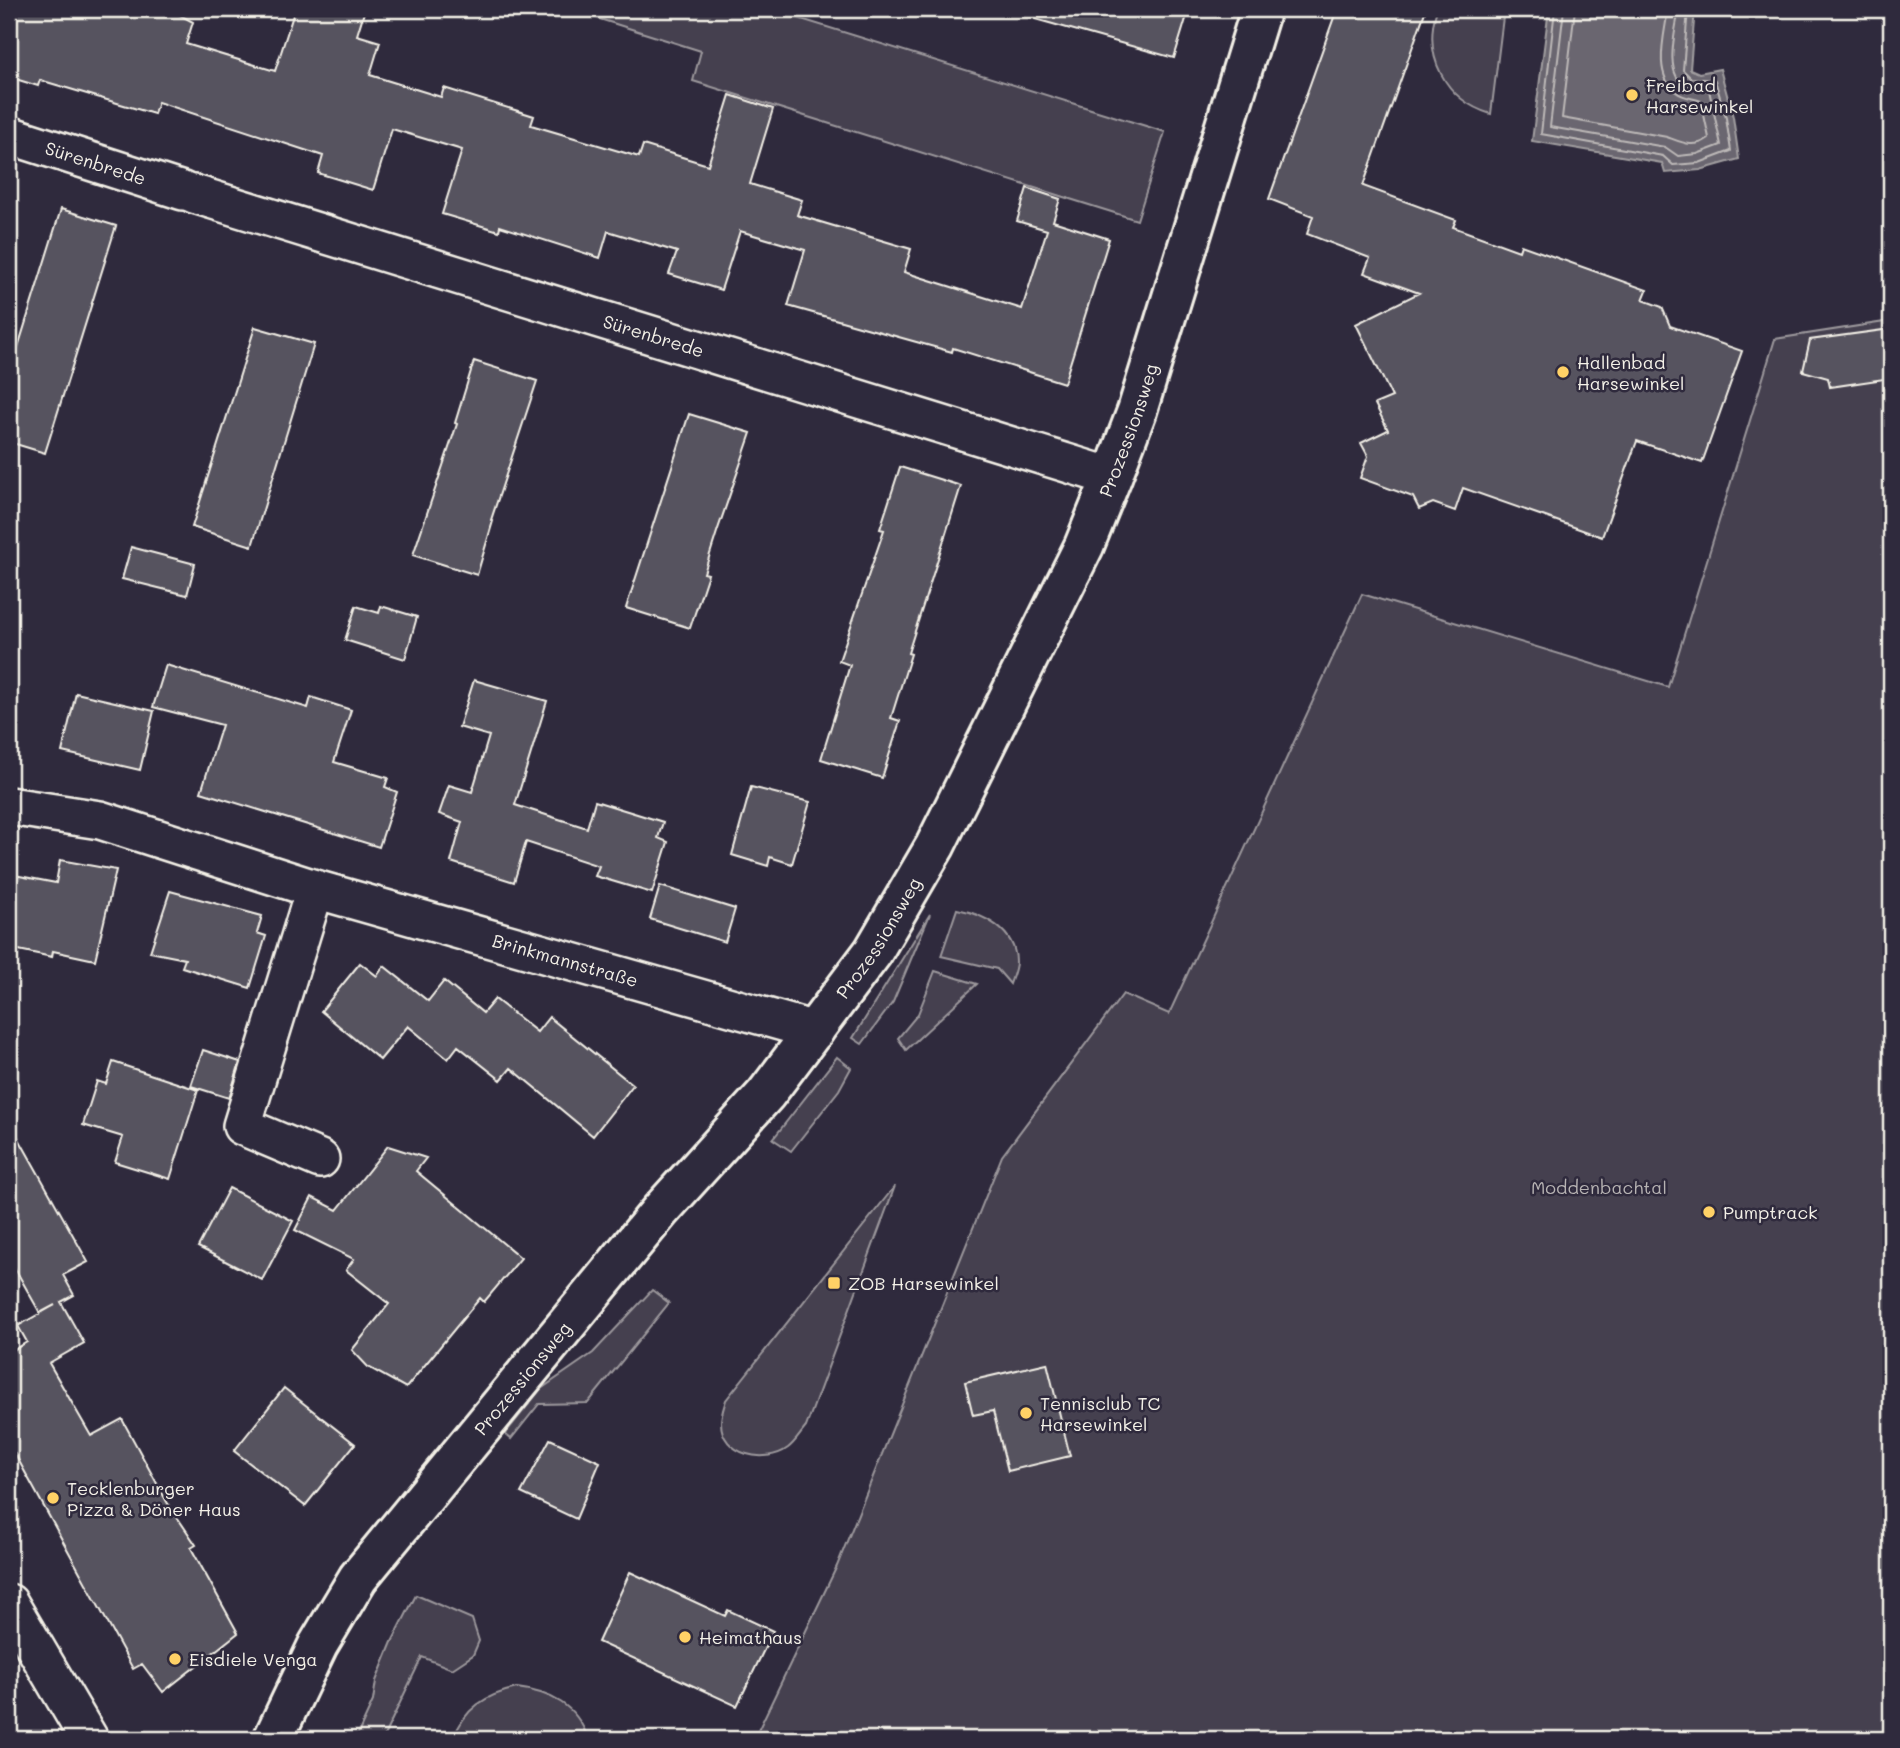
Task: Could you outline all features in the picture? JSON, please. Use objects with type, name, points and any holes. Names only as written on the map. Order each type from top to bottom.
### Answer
[{"type":"street","name":"Prozessionsweg","points":[[273,1739],[318,1645],[358,1578],[660,1211],[766,1094],[873,952],[935,846],[1078,558],[1138,411],[1261,9]]},
{"type":"street","name":"Sürenbrede","points":[[9,135],[1112,477]]},
{"type":"street","name":"Brinkmannstraße","points":[[9,806],[100,820],[315,889],[815,1031]]},
{"type":"street","points":[[315,889],[242,1126],[320,1159]]},
{"type":"street","points":[[9,1603],[89,1739]]},
{"type":"green space","points":[[568,9],[769,9],[1165,132],[1137,220],[693,81],[701,51]]},
{"type":"green space","points":[[1437,9],[1504,9],[1491,114],[1461,98],[1441,74],[1433,43]]},
{"type":"green space","points":[[1747,9],[1804,9],[1804,10],[1761,16]]},
{"type":"green space","name":"Moddenbachtal","points":[[1891,321],[1891,1739],[754,1739],[837,1566],[1002,1156],[1123,994],[1169,1014],[1362,594],[1668,687],[1775,339]]},
{"type":"green space","points":[[957,909],[977,915],[1004,932],[1015,951],[1015,970],[1010,984],[997,969],[941,956]]},
{"type":"green space","points":[[930,914],[893,1002],[862,1044],[853,1038]]},
{"type":"green space","points":[[935,971],[977,984],[906,1050],[898,1038],[918,1014]]},
{"type":"green space","points":[[837,1057],[851,1068],[839,1090],[791,1151],[773,1139]]},
{"type":"green space","points":[[895,1186],[806,1427],[791,1446],[779,1453],[757,1456],[736,1449],[723,1433],[721,1419],[726,1400]]},
{"type":"green space","points":[[652,1290],[669,1303],[588,1403],[539,1404],[511,1439],[505,1434],[541,1389],[593,1353]]},
{"type":"green space","points":[[416,1595],[472,1619],[479,1641],[473,1655],[452,1669],[422,1657],[383,1738],[365,1739],[357,1736],[373,1701],[376,1681],[392,1642]]},
{"type":"green space","points":[[517,1688],[540,1693],[561,1702],[577,1717],[588,1739],[453,1739],[464,1719],[478,1704]]},
{"type":"water","name":"Freibad Harsewinkel","points":[[1549,9],[1695,9],[1690,69],[1699,73],[1720,69],[1733,117],[1739,159],[1700,170],[1665,173],[1662,163],[1532,141]]},
{"type":"building","points":[[9,9],[169,9],[193,22],[186,44],[275,71],[295,9],[365,9],[357,35],[380,42],[370,75],[441,97],[444,88],[534,116],[531,125],[639,157],[643,145],[708,165],[730,95],[773,109],[750,184],[802,200],[797,215],[911,249],[904,272],[1022,309],[1047,230],[1017,221],[1027,188],[1060,199],[1053,221],[1109,239],[1064,383],[953,348],[952,352],[788,306],[805,250],[740,231],[721,290],[669,274],[677,252],[608,231],[600,258],[500,226],[499,231],[442,214],[462,150],[392,129],[373,190],[318,173],[323,156],[158,102],[154,114],[40,80],[38,86],[9,77]]},
{"type":"building","points":[[1036,9],[1189,9],[1174,58],[1035,19]]},
{"type":"building","name":"Hallenbad Harsewinkel","points":[[1337,9],[1426,9],[1363,186],[1456,220],[1453,227],[1519,251],[1521,245],[1647,290],[1643,300],[1662,307],[1670,326],[1742,351],[1702,463],[1637,441],[1602,537],[1463,488],[1455,511],[1433,503],[1419,509],[1413,497],[1360,478],[1368,456],[1361,443],[1388,430],[1375,404],[1392,397],[1356,324],[1419,293],[1364,273],[1370,258],[1307,234],[1313,216],[1269,199]]},
{"type":"building","points":[[61,209],[116,226],[45,453],[9,442],[9,376]]},
{"type":"building","points":[[255,327],[314,344],[252,546],[192,527]]},
{"type":"building","points":[[1891,329],[1891,378],[1830,387],[1828,378],[1803,371],[1810,340]]},
{"type":"building","points":[[474,361],[537,381],[491,520],[493,521],[477,575],[413,555],[457,424],[455,423]]},
{"type":"building","points":[[689,414],[751,433],[704,573],[708,574],[690,628],[626,608]]},
{"type":"building","points":[[900,467],[961,486],[908,653],[911,654],[891,718],[900,721],[882,778],[821,759],[850,665],[839,661],[884,530],[880,529]]},
{"type":"building","points":[[131,547],[195,564],[187,595],[122,579]]},
{"type":"building","points":[[356,606],[379,613],[381,606],[417,617],[405,659],[345,640]]},
{"type":"building","points":[[166,665],[308,708],[311,697],[351,710],[334,762],[388,778],[385,787],[397,792],[379,847],[201,792],[222,725],[153,707]]},
{"type":"building","points":[[474,680],[547,701],[515,805],[587,828],[595,801],[663,822],[658,838],[668,842],[652,893],[595,876],[599,866],[526,842],[514,882],[451,862],[462,822],[439,814],[449,785],[472,792],[489,736],[459,727]]},
{"type":"building","points":[[76,693],[154,711],[140,770],[62,752]]},
{"type":"building","points":[[751,787],[810,802],[792,864],[770,857],[768,866],[732,855]]},
{"type":"building","points":[[60,860],[116,870],[95,960],[53,951],[52,957],[9,948],[9,874],[56,883]]},
{"type":"building","points":[[660,886],[735,909],[725,942],[650,919]]},
{"type":"building","points":[[170,891],[262,916],[257,933],[266,936],[250,988],[182,967],[185,959],[150,952]]},
{"type":"building","points":[[360,963],[377,976],[384,966],[428,1001],[444,981],[483,1013],[495,999],[537,1032],[549,1017],[633,1085],[593,1136],[511,1068],[501,1080],[458,1046],[448,1059],[408,1026],[380,1060],[321,1011]]},
{"type":"building","points":[[203,1050],[240,1062],[229,1098],[191,1086]]},
{"type":"building","points":[[113,1062],[198,1090],[170,1179],[115,1162],[123,1137],[83,1125],[97,1081],[106,1084]]},
{"type":"building","points":[[9,1121],[88,1262],[63,1275],[74,1295],[61,1302],[84,1343],[49,1363],[91,1436],[122,1419],[167,1502],[196,1545],[191,1548],[238,1633],[163,1692],[142,1664],[133,1669],[9,1443],[9,1353],[27,1342],[18,1326],[55,1305],[40,1313],[9,1258]]},
{"type":"building","points":[[388,1146],[426,1158],[416,1171],[521,1258],[484,1302],[480,1298],[406,1388],[368,1367],[352,1350],[389,1304],[346,1270],[354,1259],[295,1230],[312,1197],[337,1210]]},
{"type":"building","points":[[229,1188],[293,1221],[262,1280],[198,1247]]},
{"type":"building","name":"Tennisclub TC Harsewinkel","points":[[1047,1363],[1070,1456],[1008,1471],[993,1411],[973,1415],[965,1382]]},
{"type":"building","points":[[284,1388],[355,1444],[305,1506],[234,1451]]},
{"type":"building","points":[[550,1439],[600,1462],[576,1519],[521,1493]]},
{"type":"building","name":"Heimathaus","points":[[630,1572],[725,1616],[728,1610],[773,1631],[737,1706],[598,1642]]},
{"type":"place","name":"Freibad Harsewinkel","points":[[1632,95]]},
{"type":"place","name":"Hallenbad Harsewinkel","points":[[1563,372]]},
{"type":"place","name":"Pumptrack","points":[[1709,1212]]},
{"type":"place","name":"ZOB Harsewinkel","points":[[834,1283]]},
{"type":"place","name":"Tennisclub TC Harsewinkel","points":[[1026,1413]]},
{"type":"place","name":"Tecklenburger Pizza & Döner Haus","points":[[53,1498]]},
{"type":"place","name":"Heimathaus","points":[[685,1637]]},
{"type":"place","name":"Eisdiele Venga","points":[[175,1659]]}]
